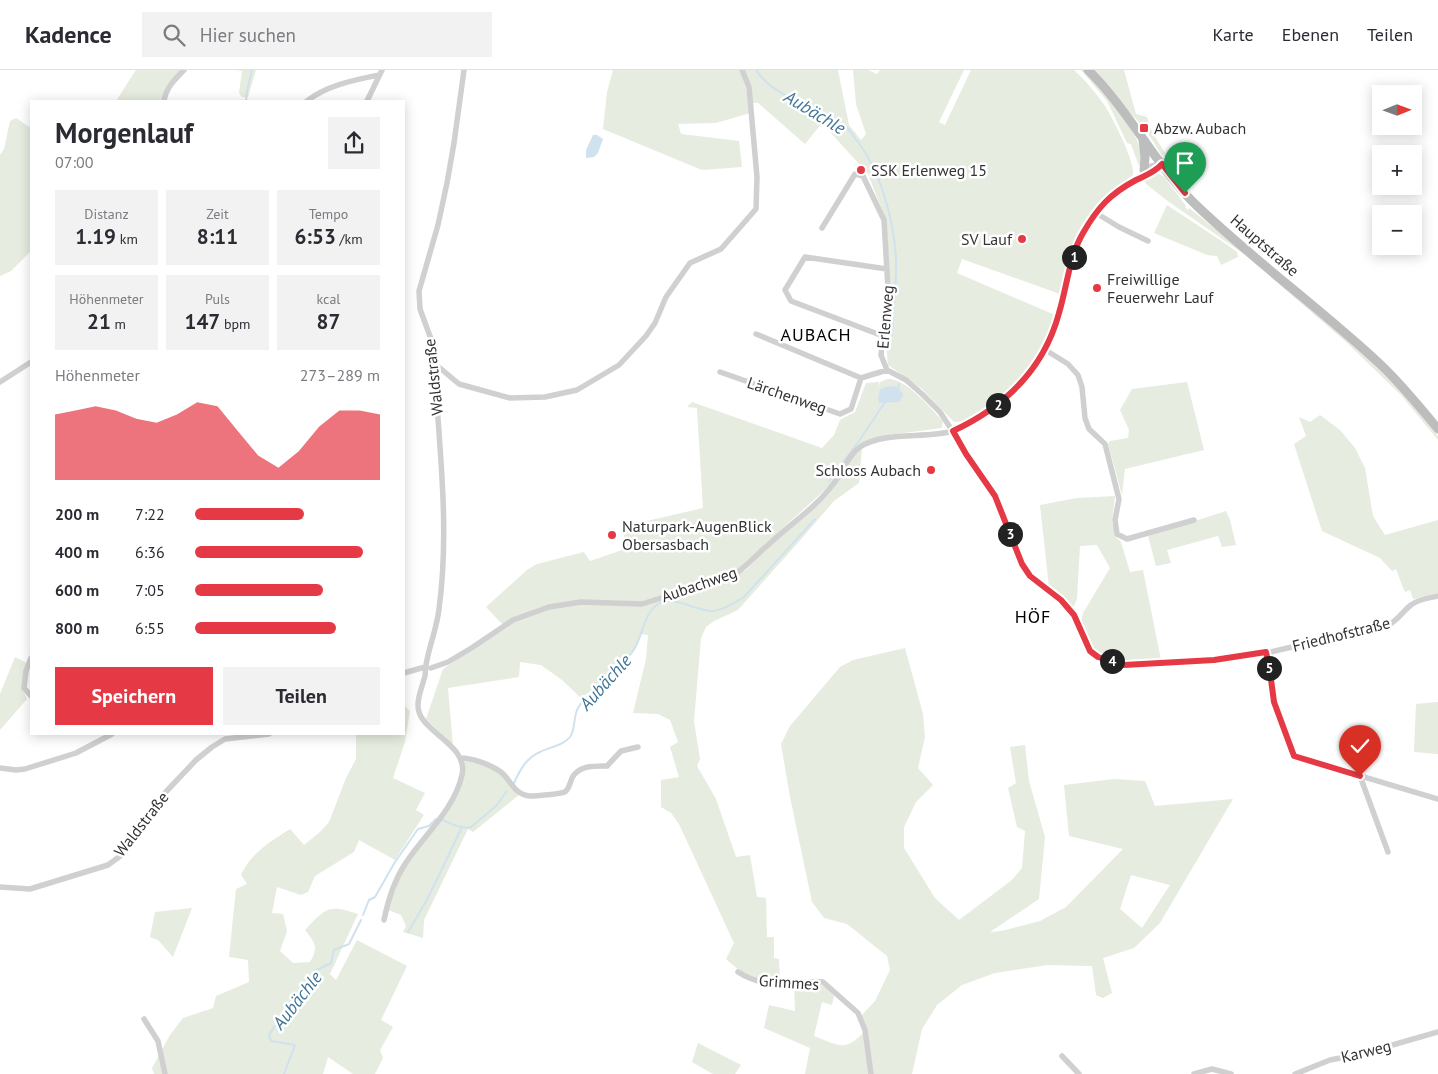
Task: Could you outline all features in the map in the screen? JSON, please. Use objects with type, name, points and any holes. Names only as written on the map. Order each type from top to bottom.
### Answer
[{"type":"main road","name":"Hauptstraße","points":[[1088,70],[1116,102],[1162,164],[1193,201],[1381,365],[1438,429]]},
{"type":"main road","points":[[1142,138],[1145,157],[1144,171]]},
{"type":"street","points":[[164,100],[170,85],[184,70]]},
{"type":"street","name":"Waldstraße","points":[[461,758],[418,712],[419,694],[428,667],[439,611],[444,550],[434,363],[431,339],[420,309],[420,291],[447,183],[464,70]]},
{"type":"street","points":[[434,363],[459,384],[510,398],[545,397],[577,390],[615,369],[646,336],[655,323],[666,297],[690,263],[720,249],[756,209],[756,176],[749,87],[742,70]]},
{"type":"street","points":[[308,100],[351,80],[380,72]]},
{"type":"street","points":[[367,100],[380,72]]},
{"type":"street","points":[[1144,171],[1152,166],[1162,164]]},
{"type":"street","name":"Aubachweg","points":[[428,667],[448,662],[513,620],[549,607],[581,602],[642,604],[734,575],[747,566],[812,507],[834,483],[859,447],[891,438],[953,431],[972,422],[997,405],[1031,371],[1044,349],[1059,315],[1069,270],[1082,235],[1096,213],[1106,200],[1137,180],[1156,171],[1162,164]]},
{"type":"street","name":"Aubachweg","points":[[1137,180],[1144,171]]},
{"type":"street","name":"Erlenweg","points":[[822,228],[855,174],[863,176],[884,220],[889,306],[881,356],[887,370],[906,380],[940,412],[995,496],[1022,564],[1030,576],[1066,605],[1074,615],[1090,651],[1098,657],[1124,665],[1214,660],[1266,652]]},
{"type":"street","points":[[1096,213],[1148,241]]},
{"type":"street","points":[[883,336],[791,301],[785,290],[805,257],[888,269]]},
{"type":"street","points":[[756,334],[861,378],[887,370]]},
{"type":"street","points":[[1044,349],[1068,364],[1078,375],[1082,387],[1085,418],[1089,429],[1105,444],[1119,499],[1115,520],[1117,534],[1127,539],[1194,520]]},
{"type":"street","points":[[0,382],[30,363]]},
{"type":"street","name":"Lärchenweg","points":[[720,372],[840,414],[851,409],[861,378]]},
{"type":"street","name":"Friedhofstraße","points":[[1266,652],[1390,624],[1398,619],[1411,605],[1420,600],[1438,596]]},
{"type":"street","points":[[1266,652],[1274,702],[1294,756],[1438,799]]},
{"type":"street","points":[[30,661],[26,671],[24,688],[30,695]]},
{"type":"street","points":[[405,674],[428,667]]},
{"type":"street","points":[[0,768],[16,770],[59,758],[84,750],[110,735]]},
{"type":"street","name":"Waldstraße","points":[[0,887],[30,889],[108,865],[123,854],[138,835],[162,796],[212,746],[225,739],[260,735]]},
{"type":"street","points":[[384,920],[390,896],[405,865],[445,812],[454,795],[462,775],[463,766],[461,758],[472,758],[501,772],[520,794],[530,796],[564,792],[569,787],[573,776],[579,771],[590,766],[607,766],[621,751],[638,747]]},
{"type":"street","points":[[1360,776],[1388,852]]},
{"type":"street","name":"Grimmes","points":[[738,972],[757,982],[781,985],[823,982],[858,1014],[865,1030],[871,1074]]},
{"type":"street","points":[[144,1020],[158,1041],[165,1074]]},
{"type":"street","name":"Karweg","points":[[1298,1074],[1330,1060],[1361,1054],[1438,1032]]},
{"type":"street","points":[[1062,1056],[1079,1074]]},
{"type":"street","points":[[1194,1074],[1212,1069],[1230,1074]]},
{"type":"shaded area","points":[[136,70],[180,70],[163,100],[117,100]]},
{"type":"shaded area","points":[[236,70],[256,70],[248,97],[242,97],[239,93],[242,71]]},
{"type":"shaded area","points":[[613,70],[739,70],[746,86],[750,113],[716,123],[678,124],[681,134],[739,141],[742,167],[702,170],[603,129],[607,92]]},
{"type":"shaded area","points":[[744,70],[838,70],[849,125],[861,140],[866,134],[856,104],[853,70],[868,70],[877,74],[880,70],[964,70],[939,122],[945,125],[971,70],[1074,70],[1102,101],[1123,140],[1131,160],[1133,175],[1109,194],[1084,227],[1060,294],[962,259],[957,273],[1055,315],[1037,355],[1029,366],[1011,388],[988,407],[968,419],[954,422],[922,389],[888,365],[886,344],[892,306],[886,220],[868,174],[822,123],[805,144],[758,103],[753,103]]},
{"type":"shaded area","points":[[1081,70],[1085,70],[1102,89],[1132,130],[1141,155],[1139,166],[1131,144],[1127,143],[1107,101]]},
{"type":"shaded area","points":[[1093,70],[1124,70],[1136,114],[1147,117],[1151,130],[1165,153],[1162,156],[1146,130],[1148,128],[1145,124],[1143,126],[1126,109]]},
{"type":"shaded area","points":[[16,118],[30,127],[30,252],[11,271],[0,276],[0,155],[4,149],[10,121]]},
{"type":"shaded area","points":[[1155,174],[1160,174],[1164,177],[1188,210],[1189,208],[1215,227],[1367,357],[1409,400],[1438,436],[1438,440],[1401,395],[1345,341],[1244,254],[1146,184],[1145,181]]},
{"type":"shaded area","points":[[1167,205],[1237,252],[1238,257],[1221,265],[1217,256],[1207,255],[1154,233]]},
{"type":"shaded area","points":[[888,379],[903,384],[918,395],[943,421],[942,428],[889,435],[862,443],[828,487],[727,579],[746,570],[768,547],[830,493],[851,459],[862,448],[859,483],[834,501],[738,610],[714,621],[706,627],[701,638],[694,721],[700,759],[697,766],[716,799],[736,857],[750,855],[757,897],[766,898],[767,937],[774,937],[774,958],[779,959],[780,983],[763,981],[745,974],[726,959],[734,943],[679,824],[671,813],[661,807],[661,780],[679,777],[670,747],[678,742],[670,720],[658,714],[633,713],[646,659],[648,635],[641,634],[631,655],[617,671],[581,698],[562,680],[541,665],[520,662],[519,677],[448,688],[453,746],[426,719],[443,669],[505,627],[486,607],[527,570],[537,564],[584,552],[590,561],[628,548],[621,527],[703,508],[697,408],[687,407],[692,402],[822,448],[834,435],[840,420],[855,412],[866,383],[879,382],[878,389],[880,382]]},
{"type":"shaded area","points":[[1187,382],[1204,450],[1125,469],[1122,495],[1108,444],[1110,441],[1128,438],[1129,430],[1120,410],[1132,389]]},
{"type":"shaded area","points":[[1320,415],[1340,430],[1355,448],[1365,468],[1373,516],[1385,535],[1438,520],[1438,593],[1413,599],[1410,590],[1405,592],[1396,569],[1392,571],[1380,558],[1322,531],[1294,444],[1306,436],[1299,417],[1310,422]]},
{"type":"shaded area","points":[[1115,496],[1112,522],[1116,537],[1121,542],[1130,572],[1143,570],[1161,660],[1118,662],[1102,657],[1093,650],[1083,629],[1082,617],[1110,568],[1097,545],[1080,546],[1077,599],[1073,608],[1049,587],[1040,505],[1077,498]]},
{"type":"shaded area","points":[[1226,511],[1236,545],[1222,547],[1218,536],[1167,550],[1171,563],[1156,566],[1148,536]]},
{"type":"shaded area","points":[[905,648],[923,714],[925,737],[918,768],[933,785],[916,802],[904,827],[904,848],[935,898],[959,920],[1012,880],[1022,868],[1025,831],[1017,827],[1008,788],[1016,783],[1010,747],[1025,745],[1029,781],[1045,837],[1039,899],[990,932],[1040,921],[1066,907],[1123,849],[1069,836],[1064,785],[1114,779],[1145,781],[1155,806],[1233,799],[1160,923],[1134,948],[1103,958],[1112,993],[1103,998],[1096,995],[1092,966],[1048,965],[995,973],[962,985],[937,1005],[922,1029],[912,1074],[805,1074],[810,1048],[764,1028],[769,1005],[795,1011],[794,986],[816,984],[825,987],[834,996],[832,1005],[822,1002],[814,1036],[837,1044],[848,1044],[860,1036],[867,1028],[861,1016],[875,1001],[890,970],[887,956],[847,924],[824,918],[812,902],[781,744],[790,726],[840,667],[853,660]],"holes":[[[1131,875],[1170,885],[1142,928],[1120,909]]]},
{"type":"shaded area","points":[[15,657],[27,663],[23,690],[27,699],[0,730],[0,694]]},
{"type":"shaded area","points":[[1438,702],[1438,754],[1414,752],[1416,704]]},
{"type":"shaded area","points":[[405,706],[410,711],[405,742],[393,778],[425,793],[416,810],[424,815],[395,860],[359,840],[354,852],[315,876],[308,892],[301,895],[277,887],[272,913],[283,914],[287,931],[280,951],[293,963],[310,962],[315,945],[305,930],[323,913],[328,910],[340,909],[358,914],[330,974],[336,980],[357,940],[407,966],[381,1020],[393,1027],[380,1050],[383,1058],[375,1074],[353,1074],[328,1057],[323,1074],[154,1074],[152,1068],[170,1035],[183,1018],[213,1008],[216,996],[249,982],[248,960],[229,957],[236,889],[247,884],[241,875],[245,867],[255,854],[290,829],[304,845],[320,832],[329,822],[346,778],[356,759],[356,735],[405,735]]},
{"type":"shaded area","points":[[468,760],[495,770],[519,795],[473,832],[468,829],[424,920],[423,938],[403,932],[406,926],[401,915],[388,910],[400,877],[408,862],[457,795],[463,762]]},
{"type":"shaded area","points":[[192,908],[173,957],[158,940],[150,937],[155,912]]},
{"type":"shaded area","points":[[698,1043],[741,1065],[735,1074],[713,1074],[692,1062]]},
{"type":"water","points":[[593,135],[603,139],[598,153],[594,157],[586,158],[586,150]]},
{"type":"water","points":[[890,386],[896,387],[903,393],[903,396],[899,402],[879,403],[880,389]]},
{"type":"waterway","points":[[246,100],[252,70]]},
{"type":"waterway","name":"Aubächle","points":[[756,70],[763,79],[784,95],[832,118],[846,127],[864,150],[872,164],[889,211],[895,244],[896,278],[892,335]]},
{"type":"waterway","name":"Aubächle","points":[[898,390],[899,384]]},
{"type":"waterway","name":"Aubächle","points":[[829,481],[885,402]]},
{"type":"waterway","name":"Aubächle","points":[[514,783],[527,761],[570,737],[579,706],[633,651],[653,608],[664,601],[678,602],[707,611],[721,609],[733,604],[744,597],[815,519]]},
{"type":"waterway","name":"Aubächle","points":[[442,820],[460,827],[471,827],[496,806],[507,791]]},
{"type":"waterway","name":"Aubächle","points":[[363,915],[369,900],[375,897],[395,862],[418,829],[429,826],[436,819]]},
{"type":"waterway","points":[[408,932],[428,898],[462,827]]},
{"type":"waterway","name":"Aubächle","points":[[284,1074],[295,1045],[271,1041],[269,1035],[274,1027],[294,1007],[315,971],[331,963],[334,950],[349,944],[361,920]]},
{"type":"place","name":"Abzw. Aubach","points":[[1144,128]]},
{"type":"place","name":"SSK Erlenweg 15","points":[[861,170]]},
{"type":"place","name":"SV Lauf","points":[[1022,239]]},
{"type":"place","name":"Freiwillige Feuerwehr Lauf","points":[[1097,288]]},
{"type":"place","name":"Schloss Aubach","points":[[931,470]]},
{"type":"place","name":"Naturpark-AugenBlick Obersasbach","points":[[612,535]]},
{"type":"district","name":"AUBACH","points":[[816,334]]},
{"type":"district","name":"HÖF","points":[[1033,616]]},
{"type":"route","points":[[1185,193],[1162,164],[1156,171],[1137,180],[1106,200],[1082,235],[1069,270],[1059,315],[1044,349],[1031,371],[997,405],[972,422],[953,431],[966,454],[995,496],[1022,564],[1030,576],[1061,600],[1074,615],[1090,651],[1098,657],[1124,665],[1214,660],[1266,652],[1274,702],[1294,756],[1360,776]]}]
